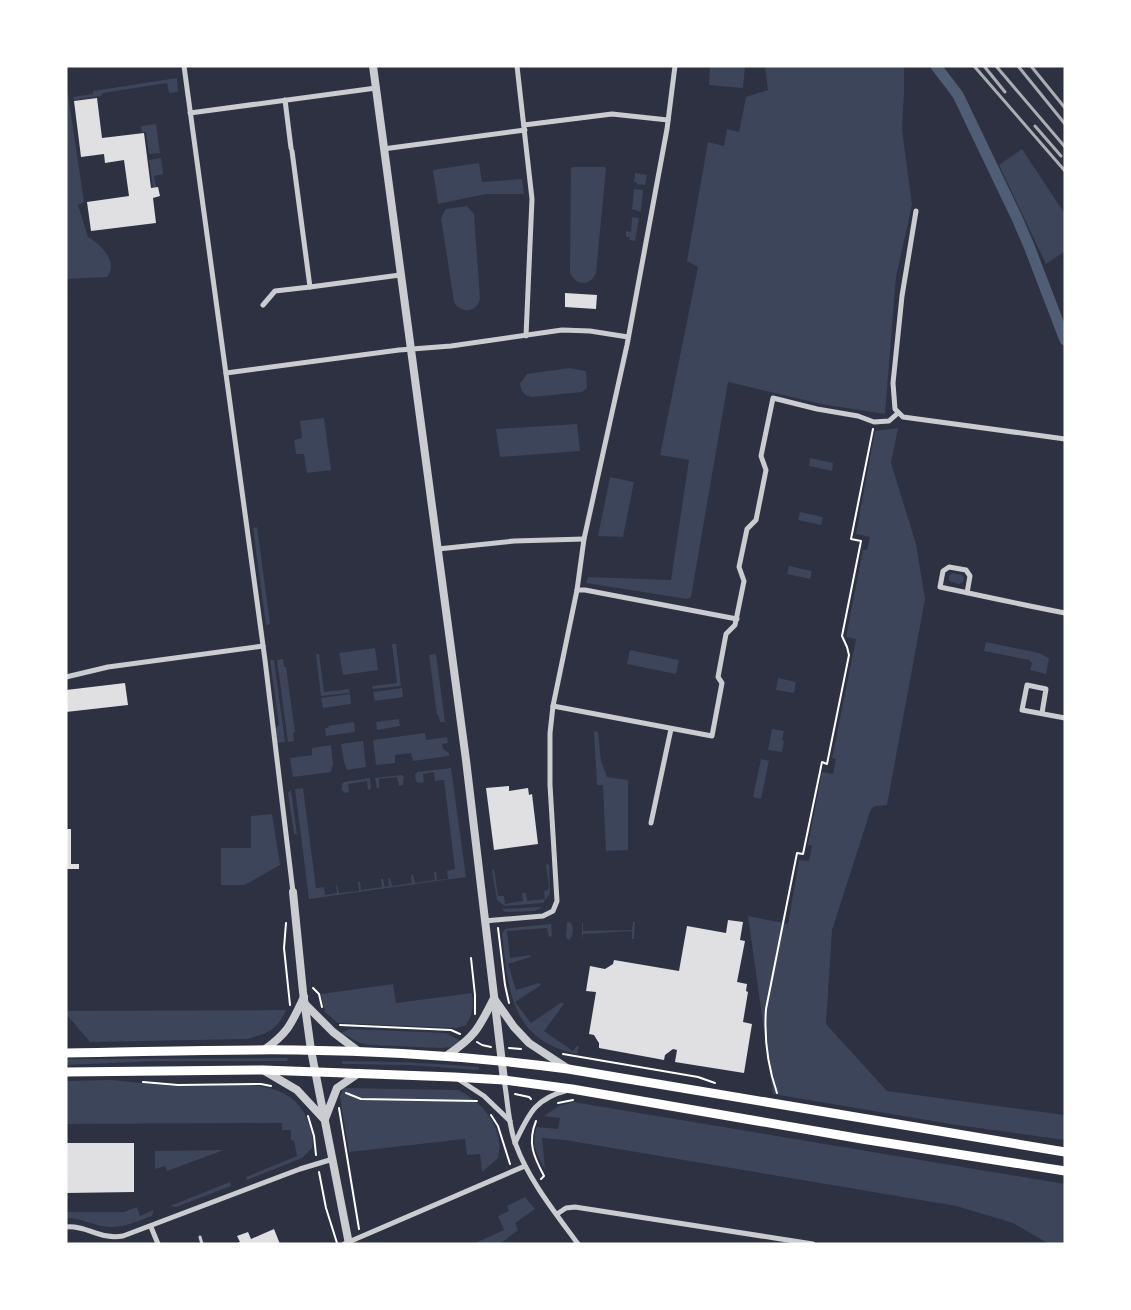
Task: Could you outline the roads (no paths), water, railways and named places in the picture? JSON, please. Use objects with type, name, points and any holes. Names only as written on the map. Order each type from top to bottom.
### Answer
[{"type":"main road","points":[[66,1053],[311,1050],[501,1060],[568,1069],[1065,1152]]},
{"type":"main road","points":[[66,1072],[263,1070],[504,1080],[572,1089],[862,1139],[1065,1171]]},
{"type":"street","points":[[184,66],[263,646],[293,892],[304,1001],[314,1072],[333,1159],[347,1243],[525,1166]]},
{"type":"street","points":[[373,66],[466,760],[484,921],[510,1122],[515,1143],[525,1166],[578,1244]]},
{"type":"street","points":[[517,66],[532,199],[526,336]]},
{"type":"street","points":[[484,921],[542,916],[553,911],[557,901],[550,785],[550,733],[553,706],[577,590],[584,539],[628,337],[668,120],[675,66]]},
{"type":"street","points":[[190,113],[376,88]]},
{"type":"street","points":[[285,100],[310,287]]},
{"type":"street","points":[[383,149],[612,114],[668,120]]},
{"type":"street","points":[[916,211],[902,296],[893,382],[894,404],[898,413],[903,417],[1065,439]]},
{"type":"street","points":[[263,305],[275,292],[400,275]]},
{"type":"street","points":[[226,373],[564,330],[590,331],[628,337]]},
{"type":"street","points":[[553,706],[712,736],[722,683],[718,677],[726,634],[735,625],[744,582],[739,567],[747,529],[756,520],[766,470],[761,456],[773,398],[816,409],[858,416],[874,422],[889,421],[898,413]]},
{"type":"street","points":[[438,549],[514,541],[584,539]]},
{"type":"street","points":[[967,593],[970,576],[966,570],[949,567],[943,571],[940,587],[967,593],[1065,613]]},
{"type":"street","points":[[577,590],[736,619]]},
{"type":"street","points":[[66,677],[117,666],[263,646]]},
{"type":"street","points":[[1042,713],[1046,689],[1027,685],[1022,710],[1065,718]]},
{"type":"street","points":[[652,823],[671,729]]},
{"type":"street","points":[[446,1056],[463,1045],[478,1029],[494,998]]},
{"type":"street","points":[[494,998],[514,1027],[529,1043],[568,1069]]},
{"type":"street","points":[[264,1050],[280,1038],[292,1024],[304,1001]]},
{"type":"street","points":[[304,1001],[333,1032],[358,1051]]},
{"type":"street","points":[[263,1070],[297,1090],[324,1119]]},
{"type":"street","points":[[324,1119],[337,1088],[359,1073]]},
{"type":"street","points":[[454,1077],[484,1096],[510,1122]]},
{"type":"street","points":[[515,1143],[529,1113],[536,1105],[554,1094],[572,1089]]},
{"type":"street","points":[[66,1227],[72,1226],[104,1237],[114,1237],[150,1227],[300,1169],[333,1159]]},
{"type":"street","points":[[557,1214],[566,1208],[575,1207],[814,1244]]},
{"type":"street","points":[[150,1227],[158,1244]]},
{"type":"lane","points":[[200,1238],[202,1244]]},
{"type":"waterway","points":[[936,66],[958,95],[1016,216],[1065,340]]},
{"type":"railway","points":[[974,66],[1065,171]]},
{"type":"railway","points":[[984,66],[1005,92]]},
{"type":"railway","points":[[996,66],[1065,147]]},
{"type":"railway","points":[[1018,66],[1065,124]]},
{"type":"railway","points":[[1031,66],[1065,108]]},
{"type":"railway","points":[[1035,126],[1061,156]]}]
